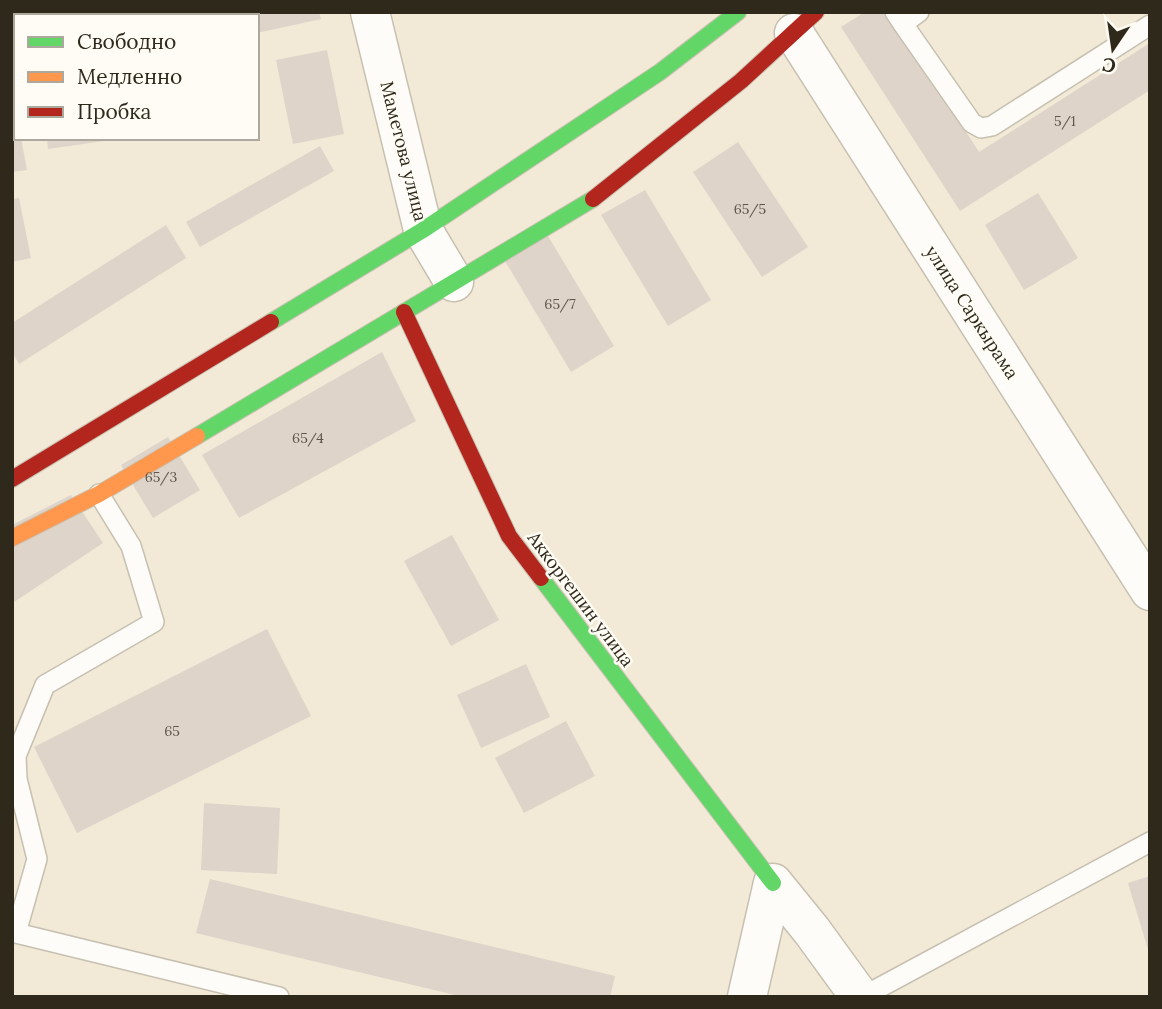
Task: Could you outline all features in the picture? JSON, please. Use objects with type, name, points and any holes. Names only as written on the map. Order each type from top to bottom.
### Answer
[{"type":"main road","points":[[12,479],[423,230],[660,72],[738,12]]},
{"type":"main road","points":[[12,538],[99,494],[600,195],[741,81],[805,22]]},
{"type":"main road","name":"Аккоргешин улица","points":[[404,312],[509,536],[774,883]]},
{"type":"street","name":"Маметова улица","points":[[370,12],[423,230],[454,282]]},
{"type":"street","name":"улица Саркырама","points":[[805,22],[1150,591]]},
{"type":"street","points":[[747,997],[774,883]]},
{"type":"street","points":[[774,883],[861,997]]},
{"type":"lane","points":[[905,16],[972,123],[981,128],[992,126],[1150,25]]},
{"type":"lane","points":[[99,494],[131,546],[154,622],[45,685],[16,756],[17,779],[37,859],[16,933],[279,997]]},
{"type":"lane","points":[[861,997],[1150,842]]},
{"type":"building","points":[[319,12],[321,19],[259,33],[259,14],[248,14]]},
{"type":"building","points":[[865,12],[889,12],[979,152],[1150,43],[1150,90],[960,211],[841,27]]},
{"type":"building","points":[[327,50],[344,134],[293,144],[276,60]]},
{"type":"building","points":[[14,110],[14,140],[21,140],[27,170],[12,172]]},
{"type":"building","points":[[47,140],[111,140],[48,149]]},
{"type":"building","points":[[738,142],[808,247],[762,277],[693,172]]},
{"type":"building","points":[[320,146],[334,171],[200,247],[186,222]]},
{"type":"building","points":[[645,190],[711,300],[668,326],[601,215]]},
{"type":"building","points":[[1038,193],[1078,258],[1024,290],[985,225]]},
{"type":"building","points":[[19,198],[31,258],[12,262],[12,199]]},
{"type":"building","points":[[166,225],[186,258],[19,364],[12,352],[12,323]]},
{"type":"building","points":[[548,236],[614,346],[571,372],[505,261]]},
{"type":"building","points":[[382,352],[416,421],[239,518],[202,455]]},
{"type":"building","points":[[168,437],[200,490],[153,518],[121,465]]},
{"type":"building","points":[[71,495],[103,543],[14,602],[12,525]]},
{"type":"building","points":[[452,535],[499,620],[451,646],[404,561]]},
{"type":"building","points":[[267,629],[311,716],[77,833],[34,747]]},
{"type":"building","points":[[526,664],[550,717],[481,748],[457,695]]},
{"type":"building","points":[[566,721],[595,776],[524,813],[495,758]]},
{"type":"building","points":[[204,803],[280,808],[277,874],[201,870]]},
{"type":"building","points":[[1150,876],[1150,952],[1149,953],[1128,883]]},
{"type":"building","points":[[210,879],[615,976],[610,997],[463,997],[196,933]]},
{"type":"traffic: fast","points":[[271,322],[423,230],[660,72],[738,12]]},
{"type":"traffic: fast","points":[[197,436],[593,199]]},
{"type":"traffic: fast","points":[[541,578],[773,883]]},
{"type":"traffic: slow","points":[[12,538],[99,494],[197,436]]},
{"type":"traffic: jam","points":[[593,199],[741,81],[816,12]]},
{"type":"traffic: jam","points":[[404,312],[509,536],[541,578]]},
{"type":"traffic: jam","points":[[12,479],[271,322]]}]
